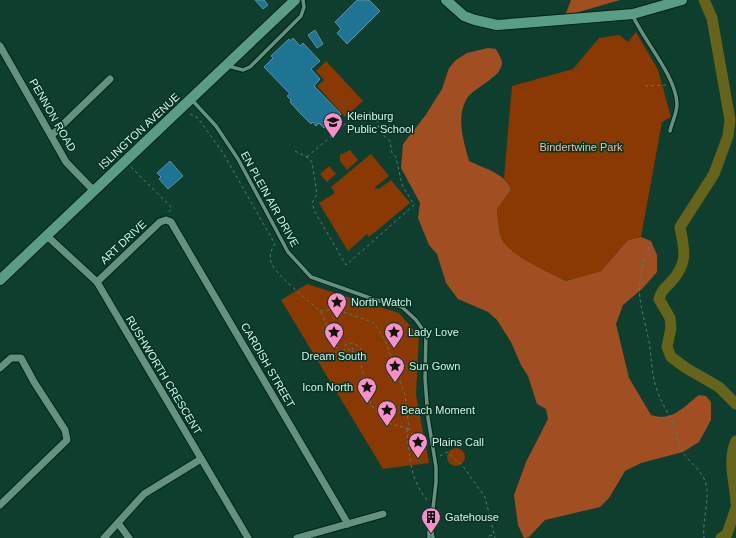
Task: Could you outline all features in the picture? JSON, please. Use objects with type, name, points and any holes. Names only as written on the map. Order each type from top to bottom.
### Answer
[{"type":"street","name":"ISLINGTON AVENUE","points":[[0,280],[92,190],[191,99],[295,0]]},
{"type":"street","points":[[451,2],[464,16],[474,20],[497,25],[633,14],[682,0]]},
{"type":"street","name":"PENNON ROAD","points":[[0,46],[66,162],[92,190]]},
{"type":"street","points":[[52,135],[110,80]]},
{"type":"street","name":"ART DRIVE","points":[[97,282],[160,222],[166,220]]},
{"type":"street","name":"CARDISH STREET","points":[[166,220],[171,222],[348,524]]},
{"type":"street","name":"RUSHWORTH CRESCENT","points":[[46,234],[97,282],[248,538]]},
{"type":"street","points":[[0,368],[11,358],[21,358],[34,382],[65,430],[67,440],[0,505]]},
{"type":"street","points":[[104,538],[144,494],[201,459]]},
{"type":"street","points":[[297,538],[382,514]]},
{"type":"street","points":[[118,523],[129,538]]},
{"type":"lane","points":[[226,65],[243,70],[250,67],[301,16],[304,7],[303,0]]},
{"type":"lane","points":[[633,14],[672,85],[677,105],[670,131]]},
{"type":"lane","name":"EN PLEIN AIR DRIVE","points":[[191,99],[216,126],[238,158],[288,252],[311,277],[373,299],[402,307],[416,320],[426,334],[425,378],[428,418],[435,456],[436,482],[431,526]]},
{"type":"lane","points":[[429,538],[431,526]]},
{"type":"lane","points":[[431,526],[433,538]]},
{"type":"path","points":[[645,86],[672,85]]},
{"type":"path","points":[[295,151],[307,157],[312,162],[317,194],[312,203],[314,212],[346,265],[414,205],[402,185],[396,157],[392,153],[390,141],[380,132],[376,117],[372,112],[357,114],[307,157]]},
{"type":"path","points":[[190,114],[198,118],[223,153],[275,244],[270,252],[271,263],[287,282],[320,311],[335,346],[344,358],[355,358],[357,353],[352,348]]},
{"type":"path","points":[[125,160],[172,208],[168,212],[166,220]]},
{"type":"path","points":[[649,247],[643,263],[639,293],[650,344],[650,361],[657,389],[674,426],[681,448],[704,479],[707,493],[703,522],[704,538]]},
{"type":"path","points":[[320,311],[336,309],[351,313],[374,323],[385,340],[405,395],[409,429],[414,437],[435,456],[447,452],[462,465],[485,497],[495,538]]},
{"type":"path","points":[[349,354],[346,354],[344,351],[345,345],[349,343],[355,344],[361,348],[361,365],[371,405],[388,423],[409,429]]},
{"type":"path","points":[[349,354],[349,348],[352,348]]},
{"type":"path","points":[[349,354],[353,354],[352,348]]},
{"type":"path","points":[[407,428],[409,461],[419,491],[433,506]]},
{"type":"path","points":[[489,536],[495,535]]},
{"type":"green space","name":"Bindertwine Park","points":[[636,32],[658,70],[671,117],[662,122],[641,237],[628,240],[601,271],[566,281],[524,260],[509,249],[502,240],[497,209],[511,190],[509,184],[504,178],[512,86],[573,69],[599,38],[619,35],[628,42]]},
{"type":"green space","points":[[326,61],[363,101],[345,117],[317,86],[324,80],[316,71]]},
{"type":"green space","points":[[350,150],[358,160],[347,170],[340,161],[340,155]]},
{"type":"green space","points":[[371,154],[389,176],[374,188],[379,189],[391,180],[410,203],[369,237],[367,234],[348,251],[319,203],[335,193],[331,187]]},
{"type":"green space","points":[[329,166],[336,174],[327,182],[320,174]]},
{"type":"green space","points":[[307,284],[399,313],[419,336],[416,395],[429,463],[383,469],[281,300]]},
{"type":"green space","points":[[452,448],[460,448],[465,453],[463,464],[460,466],[452,466],[447,461],[447,453]]},
{"type":"shaded area","points":[[571,0],[620,0],[565,16]]},
{"type":"shaded area","points":[[488,48],[496,49],[502,61],[501,68],[492,78],[470,95],[466,100],[463,107],[461,123],[469,161],[500,176],[509,184],[511,190],[497,209],[499,231],[502,240],[510,249],[525,260],[566,281],[601,271],[628,240],[641,237],[651,241],[657,255],[657,272],[642,289],[623,305],[616,324],[629,378],[651,415],[666,417],[672,415],[699,395],[706,396],[711,402],[711,420],[699,442],[683,452],[641,463],[625,471],[609,498],[600,507],[545,520],[529,537],[524,538],[518,525],[514,495],[526,462],[548,419],[546,409],[537,404],[528,376],[521,365],[511,342],[497,320],[488,312],[458,299],[446,283],[437,254],[429,245],[418,218],[420,203],[401,168],[403,144],[425,116],[442,89],[449,68],[456,60],[467,53]]},
{"type":"building","points":[[255,0],[264,0],[268,5],[263,9]]},
{"type":"building","points":[[357,0],[369,0],[380,11],[347,44],[337,33],[341,29],[335,22]]},
{"type":"building","points":[[315,30],[323,44],[317,48],[308,35]]},
{"type":"building","points":[[293,38],[300,46],[303,43],[320,61],[311,69],[320,79],[314,86],[341,114],[331,124],[329,123],[324,128],[319,123],[316,126],[313,122],[311,124],[300,113],[290,102],[291,100],[287,96],[290,94],[264,67],[273,58],[271,56],[289,39],[290,41]]},
{"type":"building","points":[[170,161],[183,176],[168,189],[159,179],[161,177],[157,173]]},
{"type":"waterway","points":[[704,0],[712,18],[730,120],[728,136],[714,174],[680,227],[684,250],[683,263],[659,299],[670,318],[671,328],[667,347],[671,357],[686,368],[719,387],[736,404]]},
{"type":"waterway","points":[[736,441],[732,456],[732,472],[736,503]]},
{"type":"waterway","points":[[721,538],[727,534],[736,508]]},
{"type":"place","name":"Kleinburg Public School","points":[[333,139]]},
{"type":"place","name":"North Watch","points":[[337,319]]},
{"type":"place","name":"Dream South","points":[[334,349]]},
{"type":"place","name":"Lady Love","points":[[394,349]]},
{"type":"place","name":"Sun Gown","points":[[395,383]]},
{"type":"place","name":"Icon North","points":[[367,404]]},
{"type":"place","name":"Beach Moment","points":[[387,427]]},
{"type":"place","name":"Plains Call","points":[[418,459]]},
{"type":"place","name":"Gatehouse","points":[[431,534]]}]
